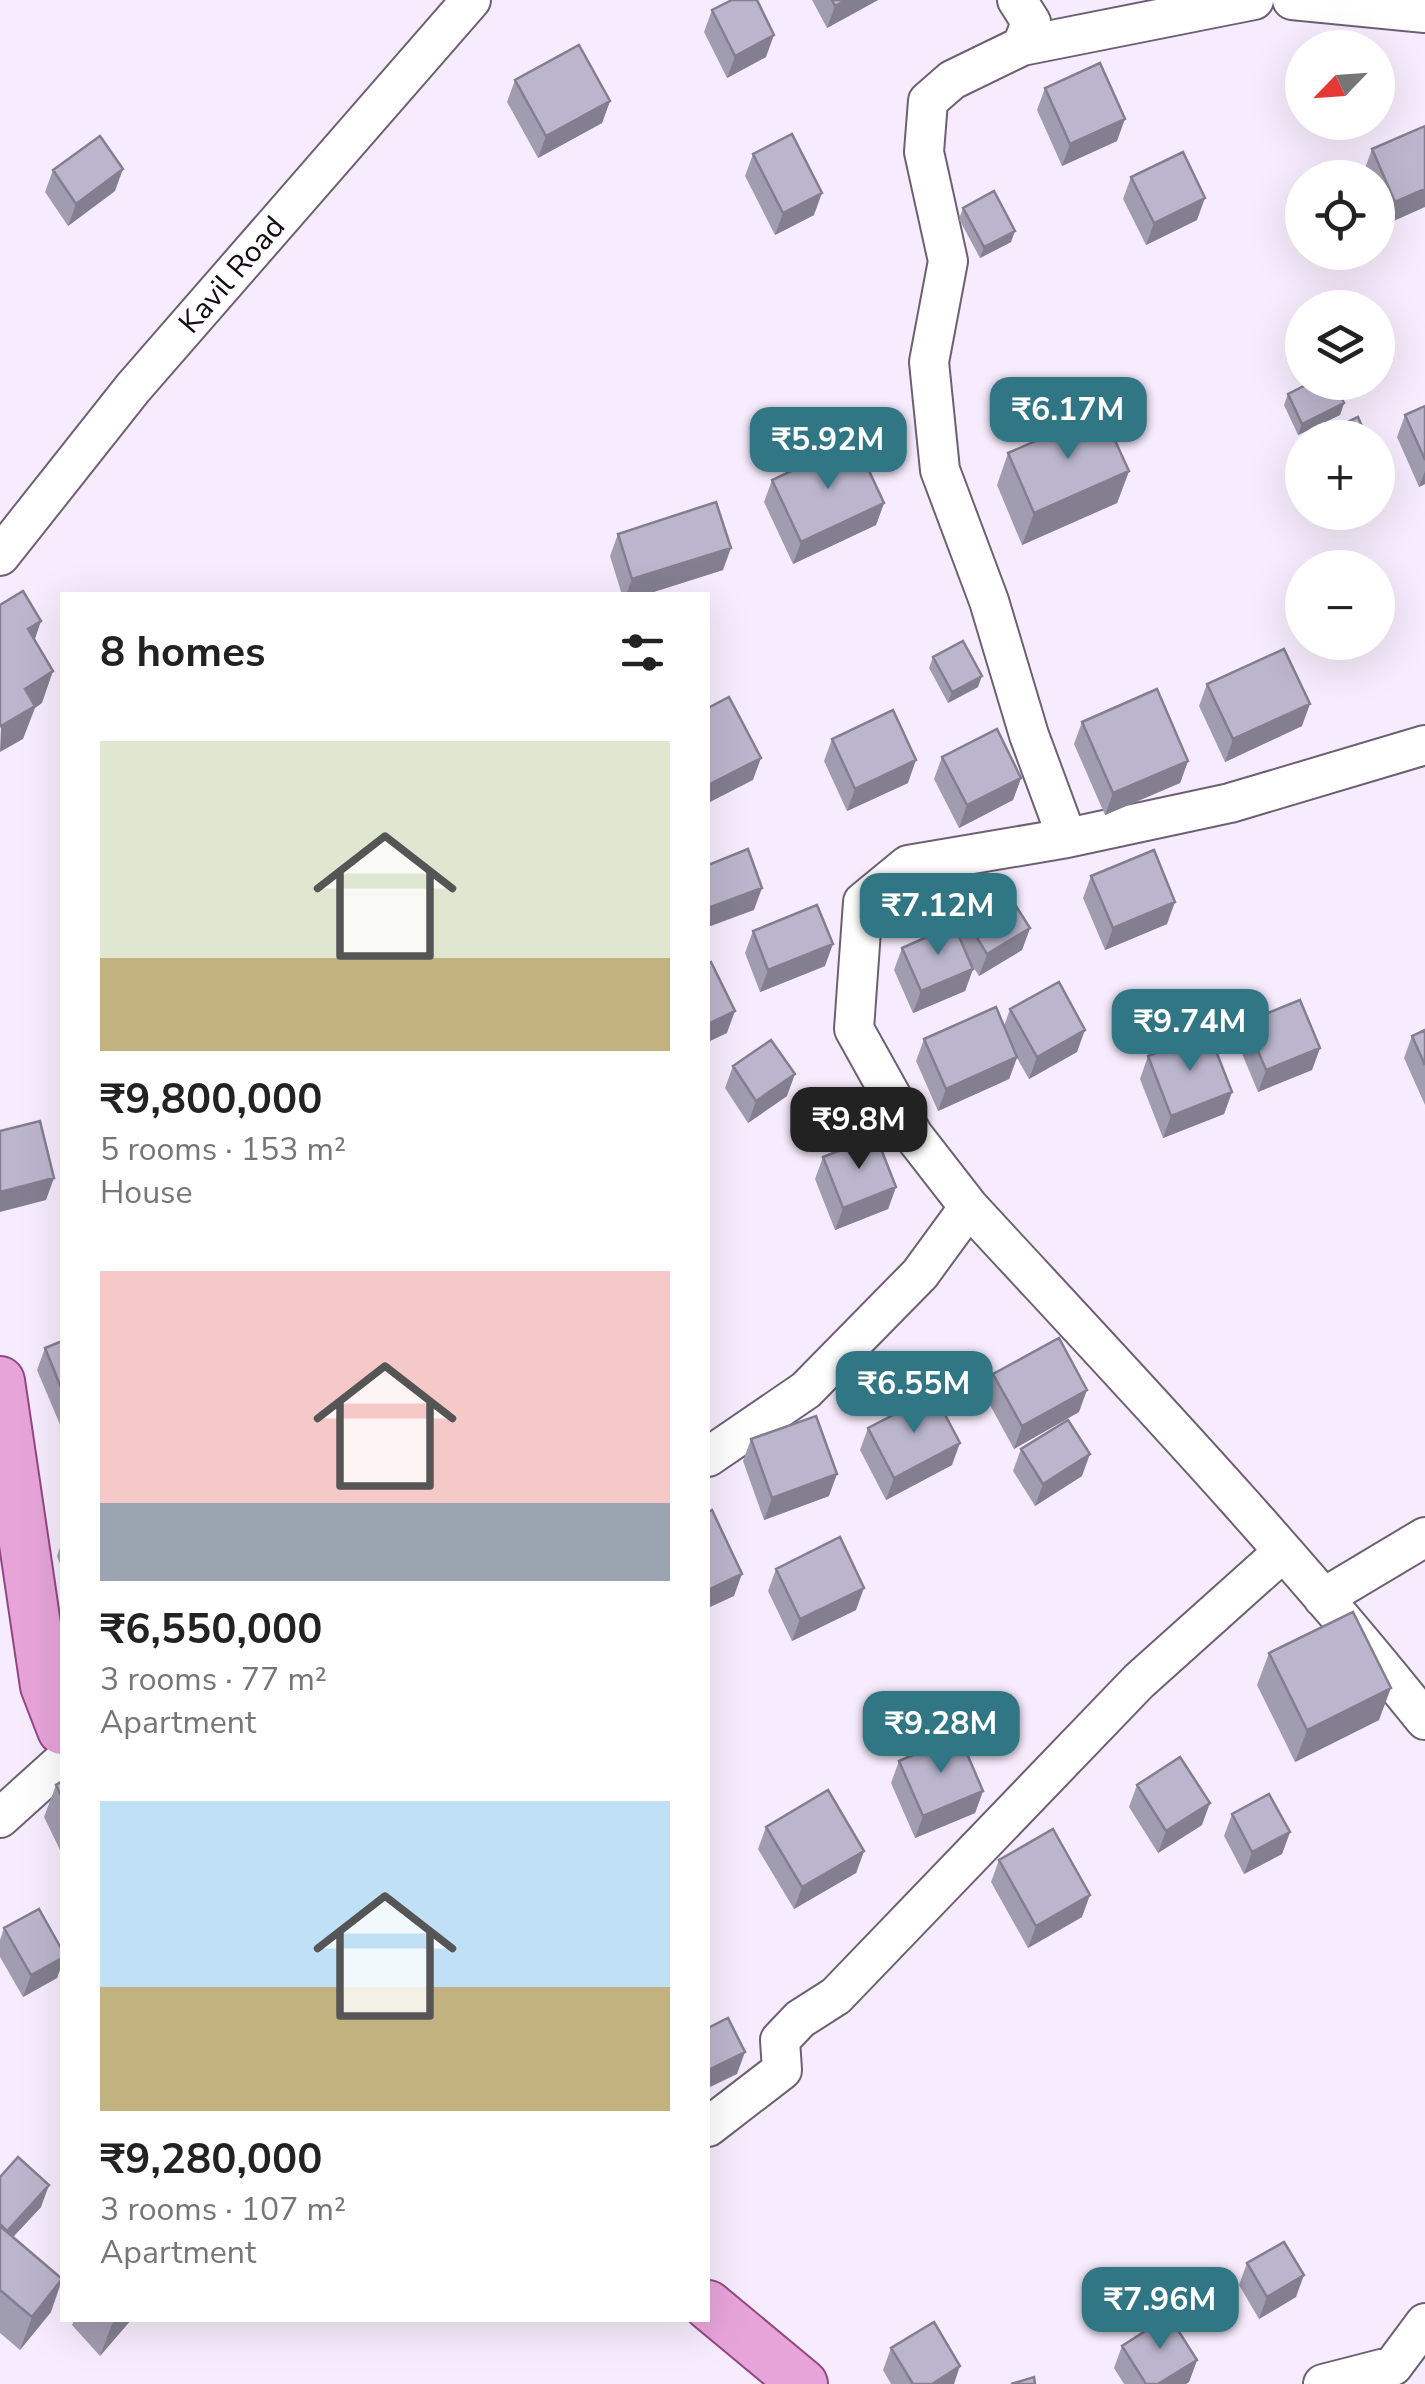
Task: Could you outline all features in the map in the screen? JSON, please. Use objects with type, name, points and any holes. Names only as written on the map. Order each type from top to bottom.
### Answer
[{"type":"main road","points":[[0,1380],[45,1686],[60,1725]]},
{"type":"main road","points":[[710,2307],[803,2384]]},
{"type":"street","name":"Kavil Road","points":[[0,556],[133,388],[471,0]]},
{"type":"street","points":[[1017,0],[1031,22],[1022,46]]},
{"type":"street","points":[[1067,838],[1029,735],[990,600],[940,470],[928,362],[948,261],[924,152],[928,100],[952,80],[1022,46],[1254,0]]},
{"type":"street","points":[[1292,0],[1425,13]]},
{"type":"street","points":[[1425,745],[1230,803],[1067,838],[908,865],[863,902],[854,1029],[913,1135],[969,1207],[1324,1598],[1425,1720]]},
{"type":"street","points":[[710,1456],[806,1390],[920,1274],[969,1207]]},
{"type":"street","points":[[1324,1598],[1425,1537]]},
{"type":"street","points":[[710,2125],[782,2070],[780,2040],[800,2019],[836,1996],[1140,1681],[1283,1552]]},
{"type":"street","points":[[0,1818],[60,1764]]},
{"type":"street","points":[[1322,2384],[1394,2375],[1425,2323]]},
{"type":"building","points":[[732,0],[757,0],[774,35],[735,56],[712,10]]},
{"type":"building","points":[[579,45],[610,101],[546,136],[515,80]]},
{"type":"building","points":[[1100,63],[1125,119],[1070,144],[1045,88]]},
{"type":"building","points":[[1425,126],[1425,189],[1395,202],[1395,160],[1377,160],[1372,149]]},
{"type":"building","points":[[792,134],[822,193],[783,213],[753,154]]},
{"type":"building","points":[[100,136],[123,169],[76,204],[53,170]]},
{"type":"building","points":[[1183,152],[1205,198],[1154,223],[1131,177]]},
{"type":"building","points":[[994,191],[1015,231],[984,247],[963,208]]},
{"type":"building","points":[[1291,400],[1344,403],[1310,420],[1300,420]]},
{"type":"building","points":[[1425,406],[1425,460],[1405,415]]},
{"type":"building","points":[[1102,412],[1129,471],[1034,513],[1008,453]]},
{"type":"building","points":[[855,441],[884,503],[801,542],[772,480]]},
{"type":"building","points":[[716,502],[731,548],[632,579],[618,534]]},
{"type":"building","points":[[23,591],[41,621],[28,629],[53,671],[25,689],[35,706],[1,726],[0,605]]},
{"type":"building","points":[[963,641],[982,676],[952,692],[933,657]]},
{"type":"building","points":[[1284,649],[1285,660],[1289,660],[1310,704],[1233,739],[1207,684]]},
{"type":"building","points":[[1157,689],[1188,761],[1113,793],[1082,722]]},
{"type":"building","points":[[729,697],[761,758],[710,784],[710,707]]},
{"type":"building","points":[[893,710],[916,760],[855,789],[832,739]]},
{"type":"building","points":[[997,729],[1021,778],[967,805],[942,757]]},
{"type":"building","points":[[748,849],[762,888],[710,907],[710,864]]},
{"type":"building","points":[[1154,850],[1175,902],[1113,928],[1091,876]]},
{"type":"building","points":[[1007,892],[1030,928],[987,954],[965,918]]},
{"type":"building","points":[[817,905],[833,944],[768,970],[753,931]]},
{"type":"building","points":[[954,925],[973,969],[921,991],[902,948]]},
{"type":"building","points":[[710,962],[735,1011],[710,1023]]},
{"type":"building","points":[[1059,982],[1085,1030],[1037,1057],[1010,1009]]},
{"type":"building","points":[[1300,1000],[1320,1048],[1266,1070],[1246,1022]]},
{"type":"building","points":[[996,1007],[1017,1057],[946,1089],[924,1039]]},
{"type":"building","points":[[1425,1030],[1425,1065],[1412,1036]]},
{"type":"building","points":[[1209,1033],[1232,1092],[1171,1116],[1148,1056]]},
{"type":"building","points":[[771,1040],[795,1074],[756,1101],[733,1066]]},
{"type":"building","points":[[40,1121],[54,1178],[0,1192],[0,1131]]},
{"type":"building","points":[[876,1136],[896,1187],[843,1208],[823,1157]]},
{"type":"building","points":[[1059,1338],[1087,1390],[1022,1426],[993,1374]]},
{"type":"building","points":[[60,1342],[60,1385],[45,1348]]},
{"type":"building","points":[[934,1394],[960,1443],[894,1478],[868,1428]]},
{"type":"building","points":[[816,1416],[837,1474],[772,1498],[751,1439]]},
{"type":"building","points":[[1068,1420],[1090,1454],[1043,1484],[1021,1449]]},
{"type":"building","points":[[710,1511],[742,1574],[710,1589]]},
{"type":"building","points":[[840,1537],[864,1588],[800,1619],[776,1569]]},
{"type":"building","points":[[1353,1612],[1391,1688],[1307,1730],[1269,1653]]},
{"type":"building","points":[[959,1735],[983,1791],[923,1816],[899,1761]]},
{"type":"building","points":[[1180,1757],[1210,1803],[1166,1831],[1137,1785]]},
{"type":"building","points":[[828,1790],[864,1851],[802,1887],[766,1827]]},
{"type":"building","points":[[1269,1794],[1290,1832],[1252,1852],[1232,1814]]},
{"type":"building","points":[[1053,1829],[1090,1895],[1036,1926],[999,1860]]},
{"type":"building","points":[[39,1909],[60,1946],[60,1959],[31,1975],[4,1928]]},
{"type":"building","points":[[728,2018],[745,2052],[710,2069],[710,2027]]},
{"type":"building","points":[[18,2157],[49,2185],[7,2231],[0,2224],[0,2177]]},
{"type":"building","points":[[0,2226],[60,2277],[60,2282],[32,2317],[0,2290]]},
{"type":"building","points":[[1284,2242],[1304,2275],[1267,2297],[1247,2263]]},
{"type":"building","points":[[1169,2316],[1197,2360],[1158,2384],[1146,2384],[1122,2346]]},
{"type":"building","points":[[934,2322],[960,2366],[932,2384],[913,2384],[891,2348]]},
{"type":"building","points":[[1034,2377],[1035,2384],[1011,2384]]}]
